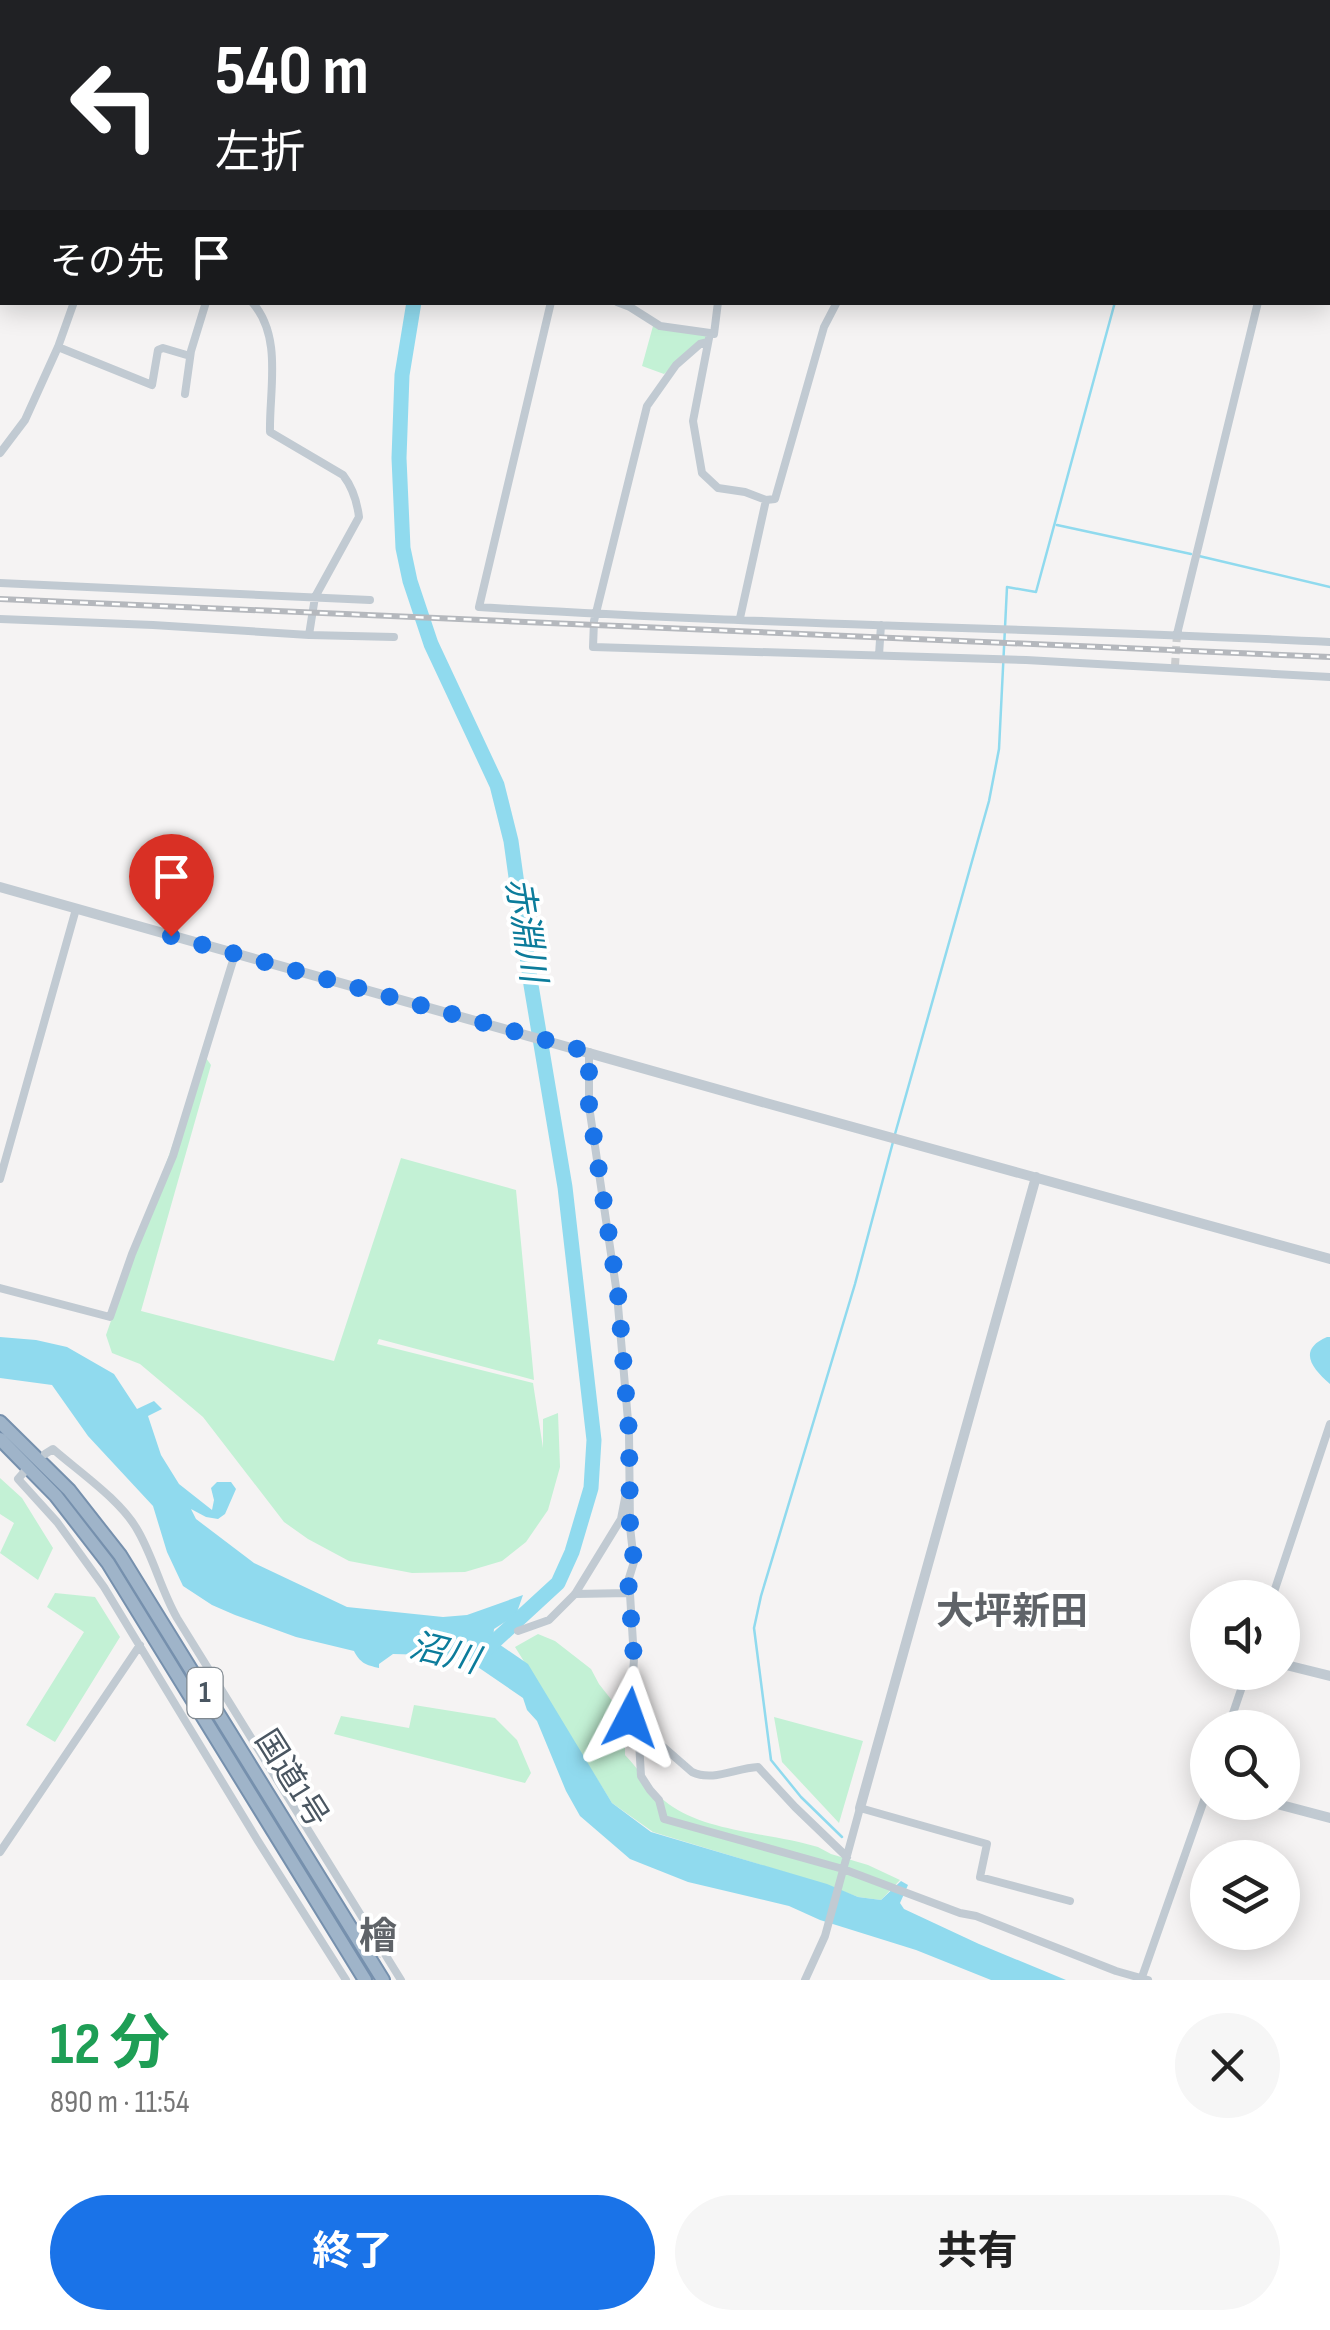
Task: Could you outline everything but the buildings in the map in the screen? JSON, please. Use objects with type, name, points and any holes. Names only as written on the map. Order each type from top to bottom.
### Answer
[{"type":"highway","name":"国道1号","points":[[1,1428],[108,1562],[365,1980]]},
{"type":"highway","name":"国道1号","points":[[1,1428],[69,1490],[120,1556],[383,1980]]},
{"type":"street","points":[[0,453],[25,420],[73,305]]},
{"type":"street","points":[[185,394],[190,356],[205,305]]},
{"type":"street","points":[[254,305],[262,314],[273,363],[270,432],[343,475],[357,502],[359,517],[315,597],[309,635]]},
{"type":"street","points":[[550,305],[480,607],[1330,642]]},
{"type":"street","points":[[625,305],[660,326],[709,337]]},
{"type":"street","points":[[718,305],[714,334],[676,365],[647,406],[594,621],[593,647],[1157,666],[1330,677]]},
{"type":"street","points":[[709,337],[692,421],[702,474],[718,488],[776,499],[824,327],[835,305]]},
{"type":"street","points":[[1177,634],[1257,305]]},
{"type":"street","points":[[58,347],[152,385],[158,350],[190,356]]},
{"type":"street","points":[[740,618],[766,500]]},
{"type":"street","points":[[0,583],[370,600]]},
{"type":"street","points":[[0,619],[394,637]]},
{"type":"street","points":[[880,656],[881,624]]},
{"type":"street","points":[[0,887],[1330,1259]]},
{"type":"street","points":[[0,1179],[76,909]]},
{"type":"street","points":[[0,1288],[110,1317],[173,1156],[235,954]]},
{"type":"street","points":[[585,1051],[589,1106],[618,1294],[630,1469],[634,1562],[628,1578],[634,1659],[630,1718],[701,1776],[710,1778],[758,1767],[847,1857]]},
{"type":"street","points":[[804,1980],[825,1936],[1036,1177]]},
{"type":"street","points":[[1278,1580],[1330,1424]]},
{"type":"street","points":[[45,1454],[53,1449],[116,1504],[136,1527],[164,1596],[293,1813],[401,1980]]},
{"type":"street","points":[[518,1632],[549,1620],[575,1594],[621,1519],[630,1469]]},
{"type":"street","points":[[25,1471],[18,1479],[82,1555],[346,1980]]},
{"type":"street","points":[[575,1594],[629,1593]]},
{"type":"street","points":[[0,1852],[140,1645]]},
{"type":"street","points":[[1300,1668],[1330,1676]]},
{"type":"street","points":[[638,1724],[641,1776],[659,1800],[664,1819],[883,1883],[1116,1972],[1145,1979],[1197,1820]]},
{"type":"street","points":[[860,1808],[987,1844],[980,1877],[1070,1901]]},
{"type":"street","points":[[1300,1810],[1330,1818]]},
{"type":"street","points":[[270,1860],[276,1846]]},
{"type":"street","points":[[377,1956],[378,1943]]},
{"type":"green space","points":[[653,326],[710,333],[708,341],[664,374],[642,366]]},
{"type":"green space","points":[[204,1055],[211,1065],[141,1311],[334,1361],[401,1158],[516,1190],[534,1380],[379,1339],[377,1344],[533,1383],[543,1448],[543,1419],[558,1413],[560,1467],[548,1510],[526,1542],[502,1561],[465,1572],[412,1573],[349,1561],[284,1522],[203,1417],[140,1364],[112,1353],[106,1335]]},
{"type":"green space","points":[[0,1478],[22,1498],[53,1548],[38,1580],[0,1553],[14,1523],[0,1514]]},
{"type":"green space","points":[[55,1593],[95,1597],[120,1637],[55,1742],[26,1725],[84,1632],[47,1607]]},
{"type":"green space","points":[[538,1634],[555,1641],[591,1669],[625,1717],[625,1755],[673,1807],[706,1822],[818,1847],[900,1880],[881,1900],[858,1897],[653,1832],[612,1803],[515,1647]]},
{"type":"green space","points":[[414,1705],[495,1718],[517,1740],[531,1773],[525,1783],[334,1734],[341,1716],[409,1728]]},
{"type":"green space","points":[[774,1717],[863,1741],[839,1823],[782,1762]]},
{"type":"water","name":"沼川","points":[[0,1337],[67,1347],[114,1374],[137,1409],[154,1401],[162,1409],[148,1416],[161,1455],[179,1484],[212,1510],[211,1488],[217,1482],[231,1482],[236,1489],[225,1514],[218,1519],[191,1509],[196,1519],[254,1563],[347,1607],[443,1617],[467,1615],[523,1595],[516,1615],[494,1629],[493,1640],[528,1664],[612,1803],[651,1832],[827,1884],[858,1897],[881,1900],[901,1881],[908,1885],[900,1903],[904,1909],[1066,1980],[991,1980],[789,1906],[688,1882],[630,1859],[580,1816],[523,1698],[469,1661],[393,1654],[379,1668],[374,1667],[361,1661],[354,1651],[296,1637],[235,1615],[183,1586],[167,1552],[153,1506],[88,1436],[52,1385],[0,1378]]},
{"type":"water","points":[[1327,1337],[1330,1384],[1310,1359],[1312,1348]]},
{"type":"waterway","name":"赤淵川","points":[[414,305],[402,375],[399,458],[403,548],[431,644],[497,785],[511,841],[565,1187],[594,1440],[591,1488],[572,1552],[558,1583],[483,1652]]},
{"type":"waterway","points":[[895,1134],[989,801],[999,749],[1007,587],[1036,592],[1114,305]]},
{"type":"waterway","points":[[1057,525],[1191,554]]},
{"type":"waterway","points":[[1199,556],[1330,587]]},
{"type":"waterway","points":[[842,1837],[801,1797],[771,1760],[754,1628],[893,1142]]},
{"type":"tunnel","points":[[1175,666],[1177,634]]},
{"type":"tunnel","points":[[371,1980],[377,1956]]},
{"type":"railway","points":[[0,599],[1330,657]]},
{"type":"district","name":"大坪新田","points":[[1012,1612]]},
{"type":"district","name":"檜","points":[[378,1937]]},
{"type":"route","points":[[171,936],[589,1052],[589,1106],[618,1294],[629,1432],[634,1562],[628,1578],[634,1659],[630,1718]]}]
